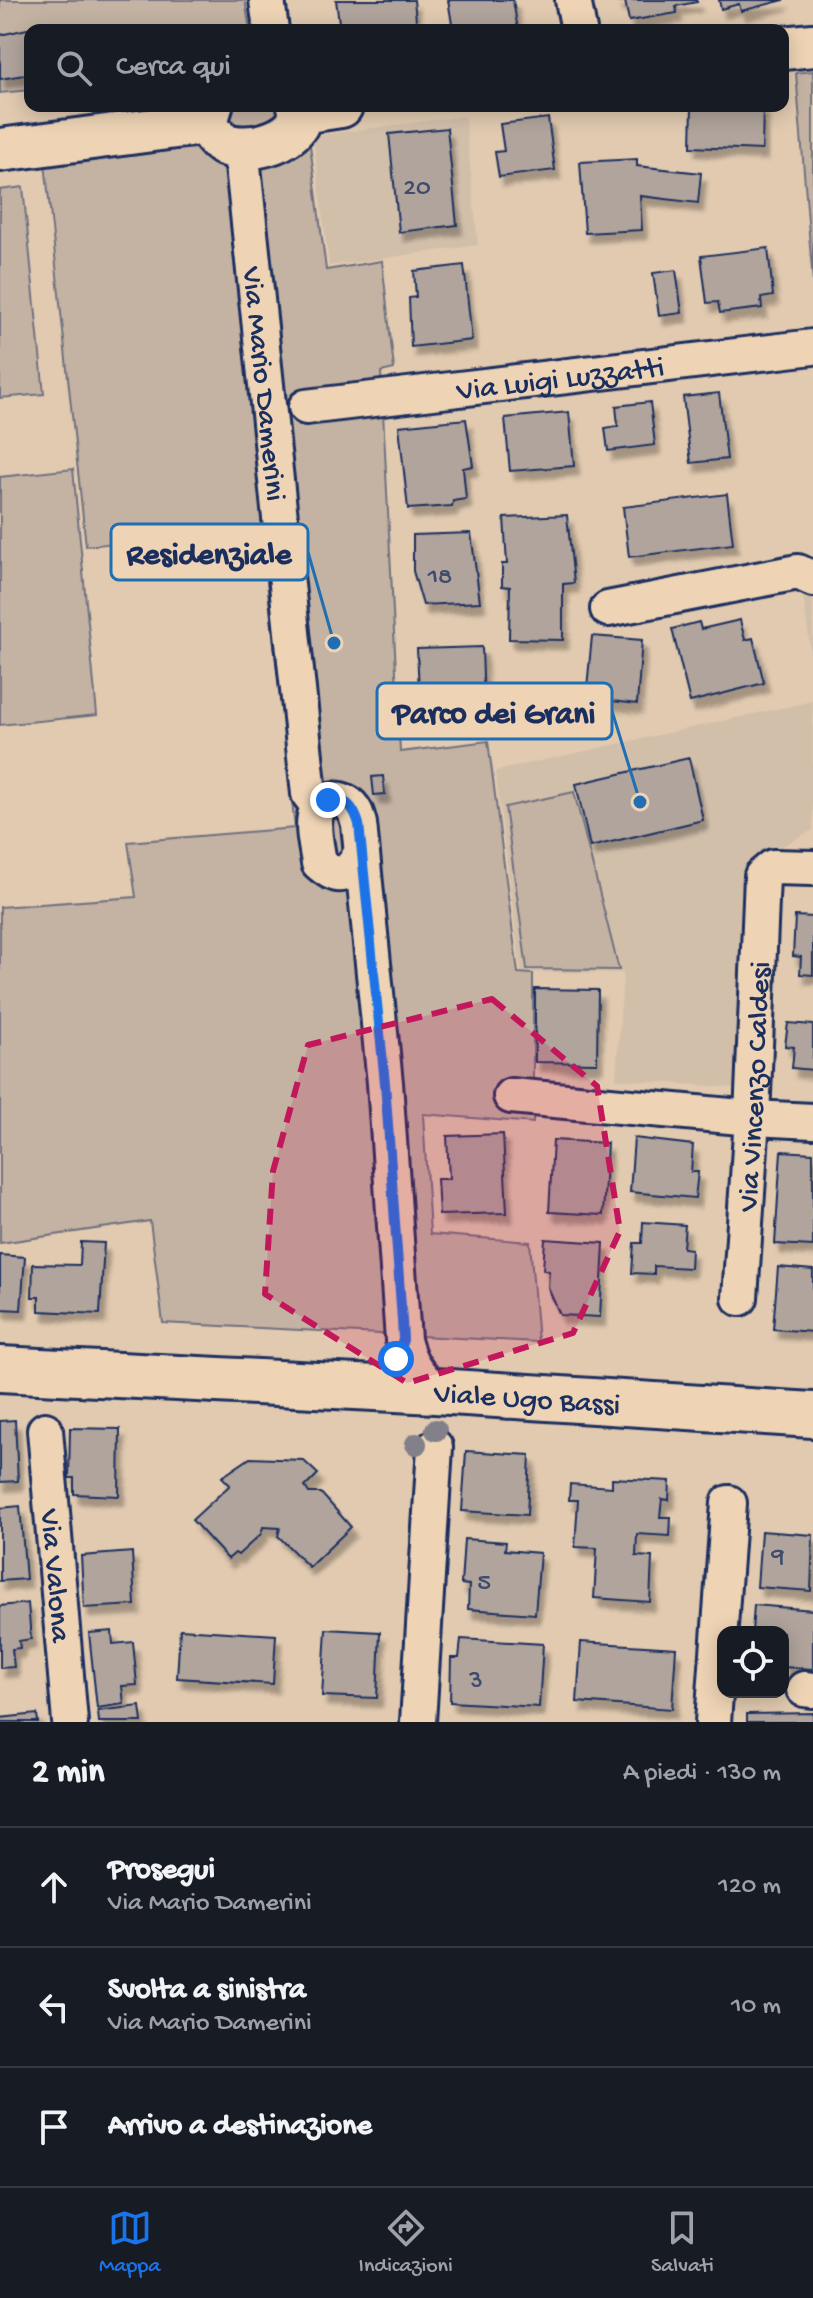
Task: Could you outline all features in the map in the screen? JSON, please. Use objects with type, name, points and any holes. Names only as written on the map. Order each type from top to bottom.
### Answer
[{"type":"main road","name":"Viale Ugo Bassi","points":[[0,1369],[435,1391],[813,1415]]},
{"type":"street","points":[[267,0],[270,24]]},
{"type":"street","points":[[573,0],[578,24]]},
{"type":"street","points":[[789,47],[813,45]]},
{"type":"street","points":[[0,150],[208,115],[213,134],[223,144],[262,146],[281,139],[310,112]]},
{"type":"street","name":"Via Mario Damerini","points":[[241,147],[309,794],[319,807],[328,800],[338,798],[346,802],[354,809],[359,824],[385,1083],[403,1340],[408,1360],[435,1391]]},
{"type":"street","name":"Via Luigi Luzzatti","points":[[306,407],[813,347]]},
{"type":"street","points":[[608,609],[798,572],[813,579]]},
{"type":"street","name":"Via Vincenzo Caldesi","points":[[740,1298],[752,1118],[762,876],[773,867],[813,868]]},
{"type":"street","points":[[511,1096],[813,1121]]},
{"type":"street","points":[[367,1389],[385,1374],[396,1359],[403,1340]]},
{"type":"street","name":"Via Valona","points":[[45,1430],[70,1722]]},
{"type":"street","points":[[418,1722],[435,1447]]},
{"type":"street","points":[[713,1722],[729,1503]]},
{"type":"highlighted area","points":[[492,999],[597,1086],[620,1231],[573,1333],[407,1383],[265,1294],[273,1171],[308,1045]]},
{"type":"shaded area","points":[[0,0],[245,0],[249,24],[24,24],[24,91],[0,93]]},
{"type":"shaded area","points":[[813,71],[813,283],[796,73]]},
{"type":"shaded area","points":[[233,112],[280,112],[274,124],[238,127],[231,118]]},
{"type":"shaded area","points":[[465,116],[478,245],[329,266],[313,136]]},
{"type":"shaded area","points":[[309,137],[326,270],[382,261],[394,369],[381,372],[400,752],[488,741],[518,973],[533,974],[533,1123],[423,1114],[430,1234],[530,1242],[538,1342],[163,1323],[150,1221],[0,1243],[0,907],[136,897],[128,842],[295,828],[261,529],[86,546],[45,163]]},
{"type":"shaded area","points":[[23,187],[44,394],[0,398],[0,190]]},
{"type":"shaded area","points":[[73,469],[97,715],[0,725],[0,477]]},
{"type":"shaded area","points":[[803,594],[813,599],[813,670]]},
{"type":"shaded area","points":[[813,701],[813,830],[763,856],[748,883],[735,1088],[616,1079],[623,973],[521,972],[495,771]]},
{"type":"shaded area","points":[[574,792],[619,970],[527,969],[505,807]]},
{"type":"building","points":[[336,0],[414,0],[416,24],[339,24]]},
{"type":"building","points":[[448,0],[513,0],[517,24],[452,24]]},
{"type":"building","points":[[617,0],[697,2],[676,6],[677,13],[629,21],[625,1]]},
{"type":"building","points":[[719,0],[784,0],[741,11],[739,4],[721,9]]},
{"type":"building","points":[[24,30],[24,75],[0,79],[0,35]]},
{"type":"building","points":[[692,112],[763,112],[762,150],[691,147]]},
{"type":"building","points":[[548,118],[555,170],[499,177],[495,152],[504,151],[500,124]]},
{"type":"building","points":[[447,128],[457,225],[399,232],[389,134]]},
{"type":"building","points":[[637,159],[637,166],[701,173],[698,203],[640,196],[642,230],[585,233],[580,162]]},
{"type":"building","points":[[768,248],[773,296],[761,298],[762,308],[720,313],[718,302],[707,303],[701,256]]},
{"type":"building","points":[[464,265],[472,340],[411,347],[409,298],[416,297],[414,271]]},
{"type":"building","points":[[676,270],[682,313],[659,316],[653,273]]},
{"type":"building","points":[[719,393],[727,459],[691,463],[683,397]]},
{"type":"building","points":[[650,402],[655,445],[608,451],[605,428],[618,426],[616,406]]},
{"type":"building","points":[[569,412],[574,466],[510,471],[505,418]]},
{"type":"building","points":[[466,419],[473,466],[463,468],[466,499],[453,501],[452,506],[408,509],[399,426]]},
{"type":"building","points":[[727,494],[733,544],[629,557],[623,507]]},
{"type":"building","points":[[567,515],[574,583],[563,584],[563,640],[509,639],[510,587],[502,586],[502,564],[507,564],[504,518]]},
{"type":"building","points":[[471,533],[480,602],[423,605],[413,571],[413,535]]},
{"type":"building","points":[[740,620],[745,640],[753,638],[764,683],[690,702],[672,629],[699,622],[701,629]]},
{"type":"building","points":[[592,636],[642,640],[637,704],[586,698]]},
{"type":"building","points":[[482,647],[484,709],[420,712],[417,649]]},
{"type":"building","points":[[689,758],[703,820],[590,847],[576,784]]},
{"type":"building","points":[[383,776],[385,794],[374,795],[372,777]]},
{"type":"building","points":[[795,916],[813,917],[813,975],[800,974],[801,957],[793,956]]},
{"type":"building","points":[[535,989],[598,990],[597,1063],[535,1062]]},
{"type":"building","points":[[788,1023],[813,1025],[813,1070],[792,1068],[794,1047],[785,1046]]},
{"type":"building","points":[[503,1134],[507,1213],[439,1215],[437,1179],[449,1179],[447,1136]]},
{"type":"building","points":[[634,1138],[693,1145],[691,1172],[698,1172],[695,1198],[630,1192]]},
{"type":"building","points":[[553,1140],[607,1143],[603,1215],[549,1212]]},
{"type":"building","points":[[781,1151],[813,1153],[813,1246],[775,1244]]},
{"type":"building","points":[[643,1222],[685,1225],[683,1248],[691,1249],[690,1268],[654,1266],[654,1274],[632,1273],[634,1243],[642,1243]]},
{"type":"building","points":[[545,1239],[604,1243],[600,1317],[560,1315],[548,1288],[549,1271],[543,1270]]},
{"type":"building","points":[[81,1242],[104,1243],[100,1314],[39,1311],[39,1297],[32,1297],[33,1264],[80,1265]]},
{"type":"building","points":[[0,1255],[25,1257],[21,1310],[0,1309]]},
{"type":"building","points":[[778,1267],[813,1270],[813,1332],[773,1329]]},
{"type":"building","points":[[15,1420],[18,1481],[0,1482],[0,1421]]},
{"type":"building","points":[[70,1428],[120,1429],[119,1496],[74,1494],[74,1478],[69,1478]]},
{"type":"building","points":[[466,1451],[530,1455],[527,1515],[462,1511]]},
{"type":"building","points":[[250,1458],[303,1460],[318,1474],[305,1487],[309,1493],[321,1493],[351,1527],[309,1567],[278,1536],[280,1528],[263,1527],[261,1534],[238,1555],[235,1553],[228,1559],[192,1520],[230,1485],[222,1477]]},
{"type":"building","points":[[612,1478],[670,1481],[669,1500],[662,1499],[660,1517],[671,1517],[670,1536],[637,1534],[636,1556],[652,1557],[650,1602],[594,1598],[597,1548],[575,1547],[578,1500],[569,1500],[570,1484],[612,1487]]},
{"type":"building","points":[[20,1506],[26,1579],[0,1581],[0,1508]]},
{"type":"building","points":[[761,1531],[813,1535],[811,1591],[757,1587]]},
{"type":"building","points":[[464,1539],[506,1542],[505,1550],[540,1553],[535,1614],[468,1609],[469,1585],[461,1584]]},
{"type":"building","points":[[132,1552],[135,1605],[84,1608],[81,1556]]},
{"type":"building","points":[[28,1603],[31,1639],[19,1641],[20,1648],[12,1649],[14,1667],[0,1668],[0,1606]]},
{"type":"building","points":[[754,1605],[813,1610],[813,1669],[789,1667],[789,1626],[752,1626]]},
{"type":"building","points":[[180,1629],[276,1635],[273,1684],[177,1678]]},
{"type":"building","points":[[326,1629],[380,1632],[377,1698],[322,1696]]},
{"type":"building","points":[[112,1631],[113,1644],[133,1642],[137,1685],[122,1686],[124,1704],[97,1708],[89,1633]]},
{"type":"building","points":[[461,1639],[543,1644],[539,1707],[450,1702],[451,1658],[459,1658]]},
{"type":"building","points":[[581,1642],[676,1648],[672,1709],[577,1702]]},
{"type":"building","points":[[140,1706],[142,1722],[99,1722],[98,1711]]},
{"type":"building","points":[[813,1713],[813,1722],[747,1722],[747,1714]]},
{"type":"building","points":[[37,1714],[38,1722],[0,1722],[0,1718]]},
{"type":"place","name":"Residenziale","points":[[334,643]]},
{"type":"place","name":"Parco dei Grani","points":[[640,802]]},
{"type":"route","points":[[328,800],[338,798],[346,802],[354,809],[359,824],[385,1083],[402,1320],[403,1340],[396,1359]]}]
